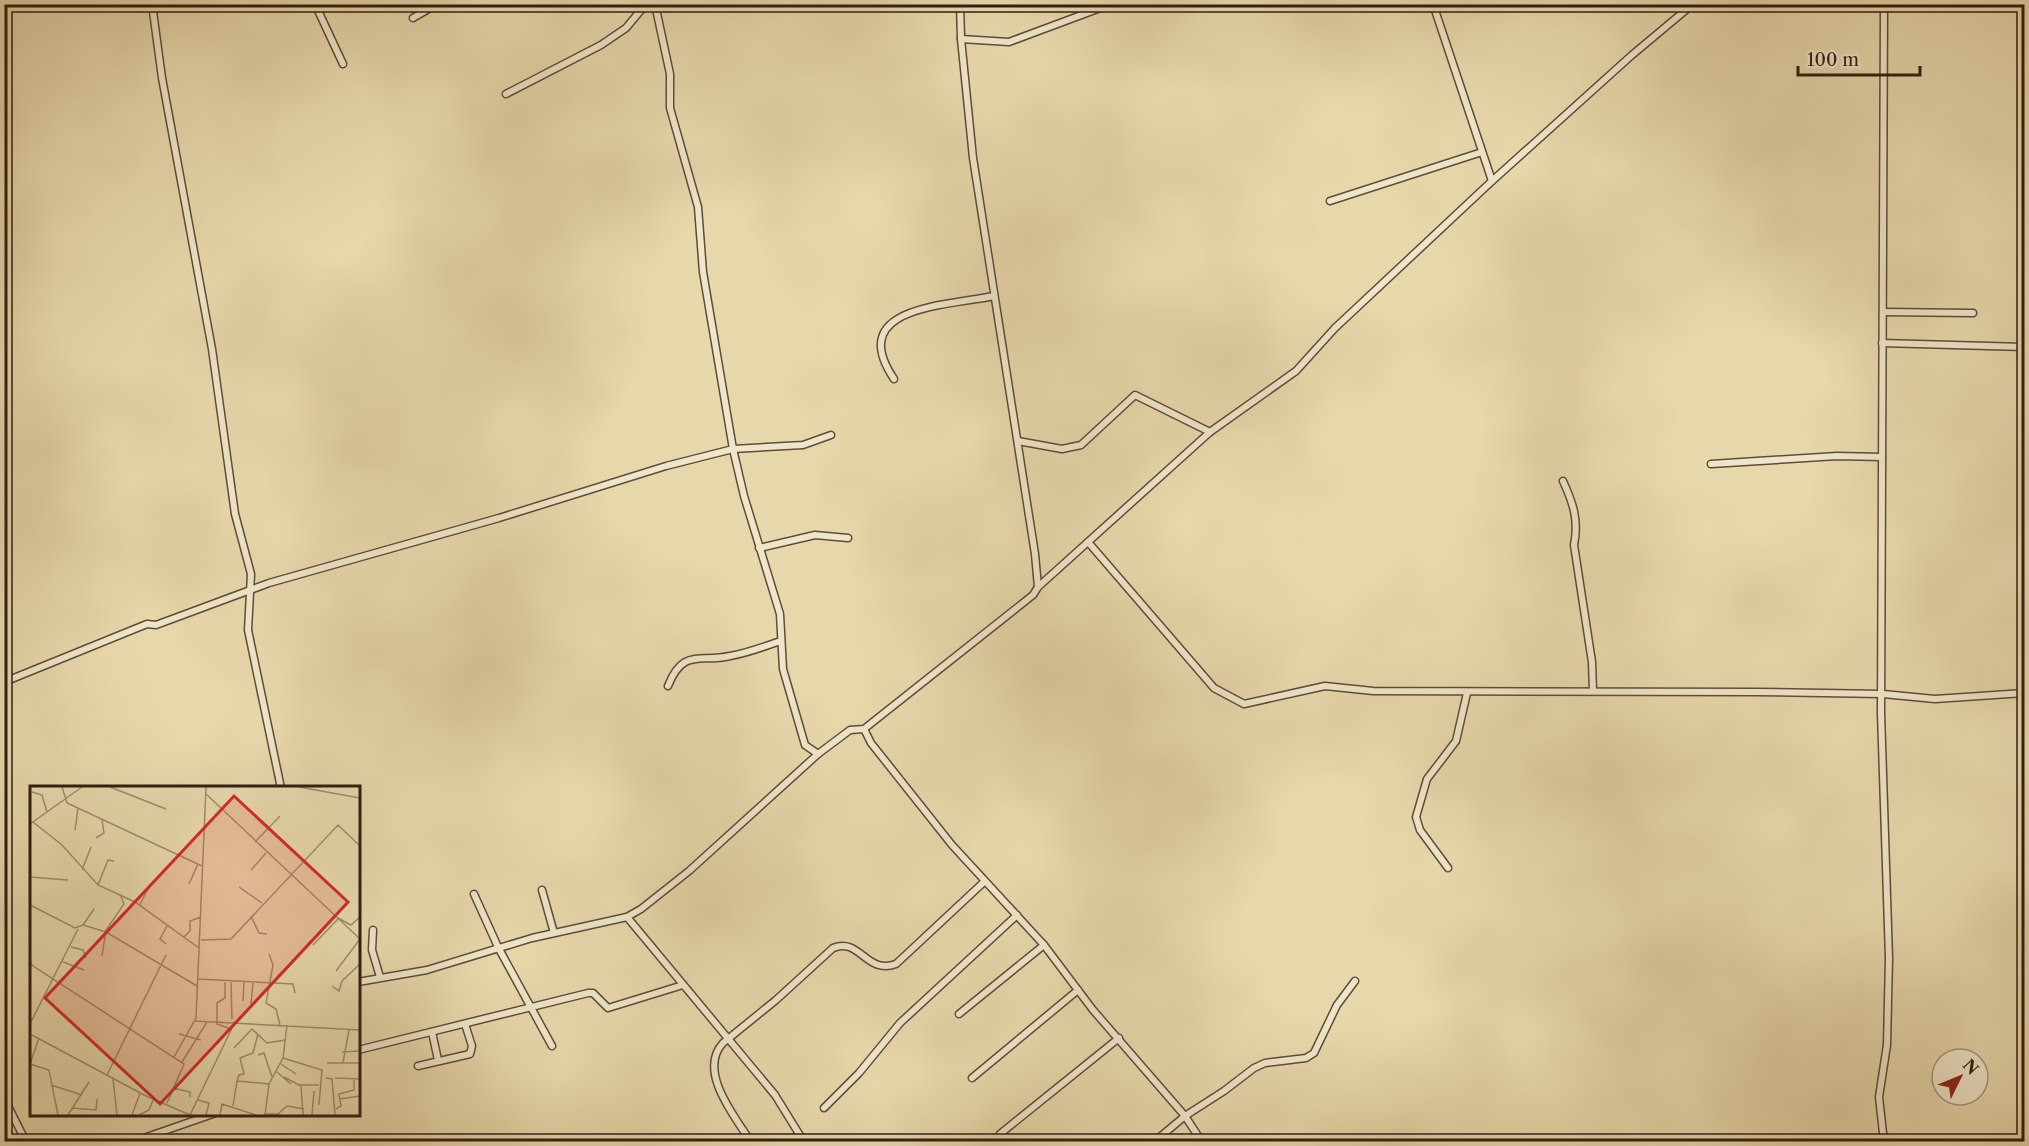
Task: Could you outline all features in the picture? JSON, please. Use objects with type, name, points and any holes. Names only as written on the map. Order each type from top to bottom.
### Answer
[{"type":"street","points":[[152,4],[162,78],[212,349],[235,514],[251,574],[249,630],[282,786]]},
{"type":"street","points":[[315,4],[343,64]]},
{"type":"street","points":[[413,18],[437,4]]},
{"type":"street","points":[[506,94],[601,45],[626,28],[646,4]]},
{"type":"street","points":[[655,4],[670,74],[670,108],[698,207],[703,272],[733,449],[759,548],[780,614],[783,669],[805,745],[818,754]]},
{"type":"street","points":[[960,4],[961,39],[973,158],[1018,441],[1038,587]]},
{"type":"street","points":[[961,39],[1009,42],[1111,4]]},
{"type":"street","points":[[1433,4],[1492,180]]},
{"type":"street","points":[[360,982],[428,970],[498,947],[627,917],[641,909],[689,871],[818,754],[850,730],[864,729],[1020,606],[1038,587],[1210,432],[1296,371],[1335,328],[1492,180],[1632,55],[1693,4]]},
{"type":"street","points":[[1884,4],[1883,817],[1889,958],[1887,1045],[1880,1097],[1884,1142]]},
{"type":"street","points":[[1330,201],[1482,152]]},
{"type":"street","points":[[894,380],[884,365],[878,348],[882,333],[891,321],[905,314],[994,296]]},
{"type":"street","points":[[1883,312],[1973,313]]},
{"type":"street","points":[[1882,343],[2025,347]]},
{"type":"street","points":[[1018,441],[1062,449],[1081,445],[1135,395],[1210,432]]},
{"type":"street","points":[[4,682],[147,624],[156,625],[250,590],[666,466],[733,449],[803,445],[831,435]]},
{"type":"street","points":[[1711,464],[1837,456],[1882,457]]},
{"type":"street","points":[[1563,481],[1575,511],[1578,527],[1574,545],[1592,662],[1593,691]]},
{"type":"street","points":[[759,548],[815,535],[848,538]]},
{"type":"street","points":[[1088,542],[1214,688],[1237,701],[1251,703],[1325,686],[1373,691],[1883,694],[1935,699],[2025,693]]},
{"type":"street","points":[[668,686],[676,667],[686,661],[703,657],[728,657],[781,641]]},
{"type":"street","points":[[1448,868],[1420,830],[1416,817],[1427,779],[1456,741],[1467,693]]},
{"type":"street","points":[[864,729],[870,743],[985,881],[1044,945],[1078,990],[1185,1116],[1202,1142]]},
{"type":"street","points":[[751,1142],[726,1102],[715,1072],[718,1048],[833,948],[841,945],[853,948],[873,965],[886,968],[896,964],[985,881]]},
{"type":"street","points":[[542,890],[554,933]]},
{"type":"street","points":[[474,894],[498,947],[552,1046]]},
{"type":"street","points":[[824,1108],[860,1073],[900,1023],[1017,915]]},
{"type":"street","points":[[627,917],[775,1095],[802,1141]]},
{"type":"street","points":[[373,930],[372,950],[380,977]]},
{"type":"street","points":[[959,1014],[1044,945]]},
{"type":"street","points":[[1154,1142],[1185,1116],[1254,1068],[1265,1063],[1306,1058],[1314,1053],[1337,1005],[1354,981]]},
{"type":"street","points":[[360,1050],[588,993],[593,993],[604,1006],[615,1007],[683,986]]},
{"type":"street","points":[[972,1078],[1078,990]]},
{"type":"street","points":[[418,1066],[466,1055],[472,1051],[465,1024]]},
{"type":"street","points":[[432,1032],[438,1060]]},
{"type":"street","points":[[1000,1134],[1119,1038]]},
{"type":"street","points":[[4,1098],[26,1142]]},
{"type":"street","points":[[132,1142],[207,1116]]},
{"type":"street","points":[[152,1134],[152,1142]]}]
